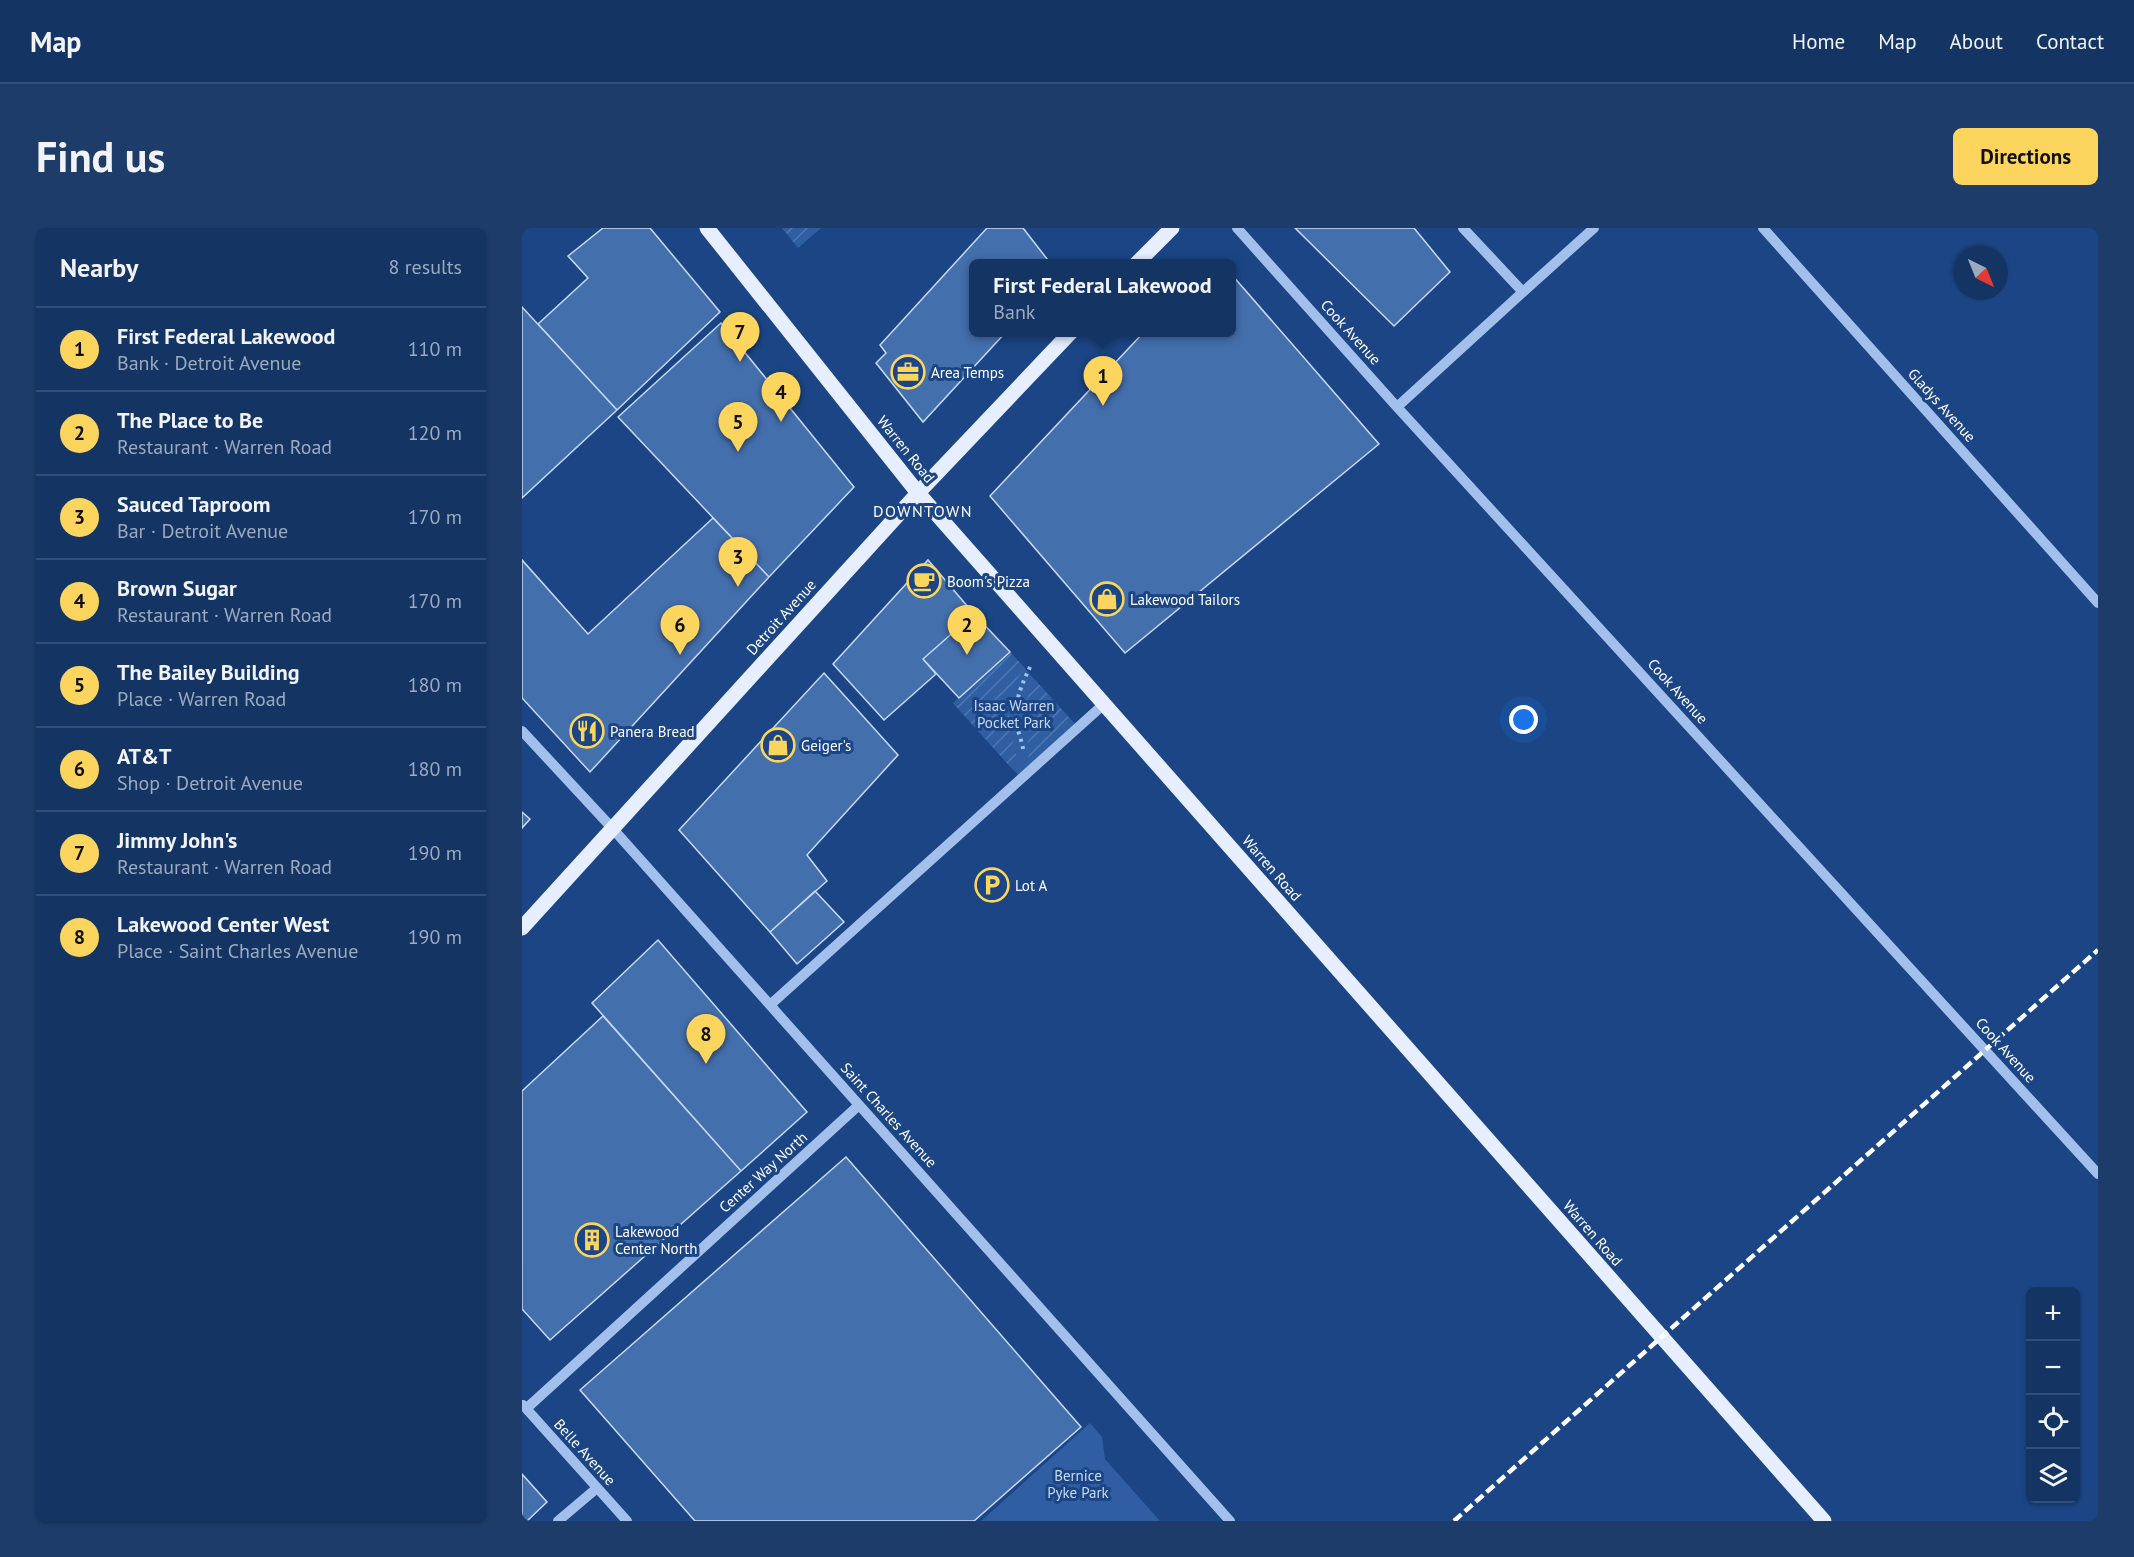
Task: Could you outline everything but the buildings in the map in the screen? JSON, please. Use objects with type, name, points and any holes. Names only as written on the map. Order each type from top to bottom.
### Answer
[{"type":"main road","name":"Warren Road","points":[[707,228],[918,493],[1824,1521]]},
{"type":"main road","points":[[1141,259],[1172,228]]},
{"type":"main road","name":"Detroit Avenue","points":[[522,928],[918,493],[1067,337]]},
{"type":"street","name":"Cook Avenue","points":[[1237,228],[1397,407],[2098,1174]]},
{"type":"street","points":[[1463,228],[1523,292]]},
{"type":"street","points":[[1397,407],[1594,228]]},
{"type":"street","name":"Gladys Avenue","points":[[1763,228],[2098,603]]},
{"type":"street","points":[[770,1005],[1104,705]]},
{"type":"street","name":"Saint Charles Avenue","points":[[522,731],[613,829],[1230,1521]]},
{"type":"street","name":"Center Way North","points":[[524,1406],[859,1105]]},
{"type":"street","name":"Belle Avenue","points":[[524,1406],[627,1521]]},
{"type":"street","points":[[558,1521],[597,1488]]},
{"type":"path","points":[[1027,774],[1017,725],[1016,707],[1020,688],[1032,663]]},
{"type":"green space","points":[[782,228],[821,228],[798,248]]},
{"type":"green space","name":"Isaac Warren Pocket Park","points":[[1010,652],[1075,724],[1018,775],[953,703]]},
{"type":"green space","points":[[1010,652],[1025,668],[1015,684],[1010,701],[1009,719],[1016,757],[1013,770],[953,703]]},
{"type":"green space","points":[[1036,681],[1075,724],[1030,765],[1025,711],[1029,692]]},
{"type":"green space","name":"Bernice Pyke Park","points":[[1090,1423],[1102,1437],[1105,1459],[1160,1521],[981,1521]]},
{"type":"railway","points":[[1454,1521],[2098,950]]},
{"type":"place","name":"Jimmy John's","points":[[740,362]]},
{"type":"place","name":"Area Temps","points":[[908,372]]},
{"type":"place","name":"First Federal Lakewood","points":[[1103,406]]},
{"type":"place","name":"Brown Sugar","points":[[781,422]]},
{"type":"place","name":"The Bailey Building","points":[[738,452]]},
{"type":"place","name":"Boom's Pizza","points":[[924,581]]},
{"type":"place","name":"Sauced Taproom","points":[[738,587]]},
{"type":"place","name":"Lakewood Tailors","points":[[1107,599]]},
{"type":"place","name":"AT&T","points":[[680,655]]},
{"type":"place","name":"The Place to Be","points":[[967,655]]},
{"type":"place","name":"Panera Bread","points":[[587,731]]},
{"type":"place","name":"Geiger's","points":[[778,745]]},
{"type":"place","name":"Lot A","points":[[992,885]]},
{"type":"place","name":"Lakewood Center West","points":[[706,1064]]},
{"type":"place","name":"Lakewood Center North","points":[[592,1240]]},
{"type":"district","name":"DOWNTOWN","points":[[923,511]]}]
